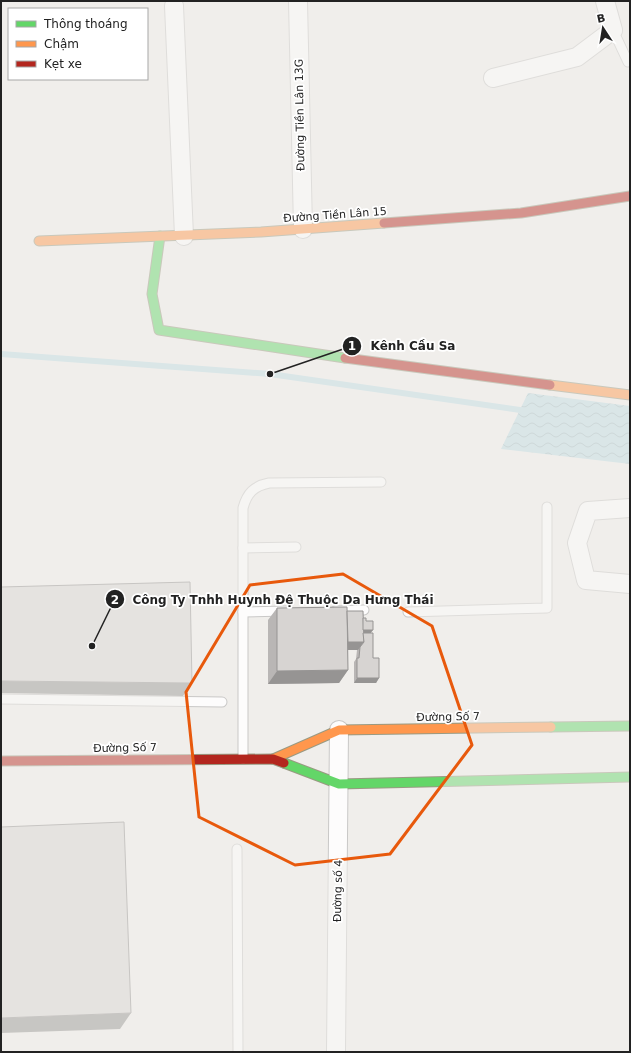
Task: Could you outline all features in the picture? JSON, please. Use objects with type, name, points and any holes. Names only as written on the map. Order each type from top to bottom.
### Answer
[{"type":"street","name":"Đường Tiền Lân 13G","points":[[298,1],[303,229]]},
{"type":"street","points":[[493,78],[577,57],[613,30],[605,1]]},
{"type":"street","points":[[174,6],[184,236]]},
{"type":"street","name":"Đường Tiền Lân 15","points":[[39,241],[184,236],[521,213],[630,196]]},
{"type":"street","points":[[160,236],[152,294],[159,330],[365,361],[630,395]]},
{"type":"street","points":[[630,508],[588,511],[577,543],[586,580],[630,584]]},
{"type":"street","name":"Đường Số 7","points":[[273,759],[339,730],[630,726]]},
{"type":"street","name":"Đường số 4","points":[[336,1052],[339,730]]},
{"type":"street","name":"Đường Số 7","points":[[1,761],[273,759],[339,784],[630,777]]},
{"type":"lane","points":[[613,30],[628,62],[630,62]]},
{"type":"lane","points":[[244,759],[243,508],[245,500],[249,492],[260,485],[269,483],[381,482]]},
{"type":"lane","points":[[408,612],[548,608],[547,507]]},
{"type":"lane","points":[[243,548],[296,547]]},
{"type":"lane","points":[[326,611],[364,610]]},
{"type":"lane","points":[[243,612],[296,611]]},
{"type":"lane","points":[[1,699],[222,702]]},
{"type":"lane","points":[[237,849],[238,1052]]},
{"type":"highlighted area","points":[[343,574],[432,626],[472,745],[390,854],[295,865],[199,817],[186,692],[250,585]]},
{"type":"water","points":[[528,393],[630,406],[630,464],[501,449]]},
{"type":"building","points":[[190,582],[192,683],[1,681],[1,587]]},
{"type":"building","points":[[347,607],[348,670],[277,671],[277,608]]},
{"type":"building","points":[[347,611],[363,611],[364,642],[348,642]]},
{"type":"building","points":[[363,618],[366,618],[366,621],[373,621],[373,630],[363,630]]},
{"type":"building","points":[[363,633],[373,633],[373,658],[379,658],[379,678],[357,678],[357,658],[359,658],[360,647],[364,642]]},
{"type":"building","points":[[124,822],[131,1013],[1,1018],[1,827]]},
{"type":"waterway","points":[[1,354],[270,374],[527,411]]},
{"type":"traffic: fast","points":[[160,236],[152,294],[159,330],[345,358]]},
{"type":"traffic: fast","points":[[551,727],[630,726]]},
{"type":"traffic: fast","points":[[284,763],[339,784],[630,777]]},
{"type":"traffic: slow","points":[[39,241],[261,232],[384,223]]},
{"type":"traffic: slow","points":[[550,385],[630,395]]},
{"type":"traffic: slow","points":[[273,759],[339,730],[551,727]]},
{"type":"traffic: jam","points":[[384,223],[521,213],[630,196]]},
{"type":"traffic: jam","points":[[345,358],[550,385]]},
{"type":"traffic: jam","points":[[1,761],[273,759],[284,763]]},
{"type":"place","name":"Kênh Cầu Sa","points":[[270,374]]},
{"type":"place","name":"Công Ty Tnhh Huynh Đệ Thuộc Da Hưng Thái","points":[[92,646]]}]
